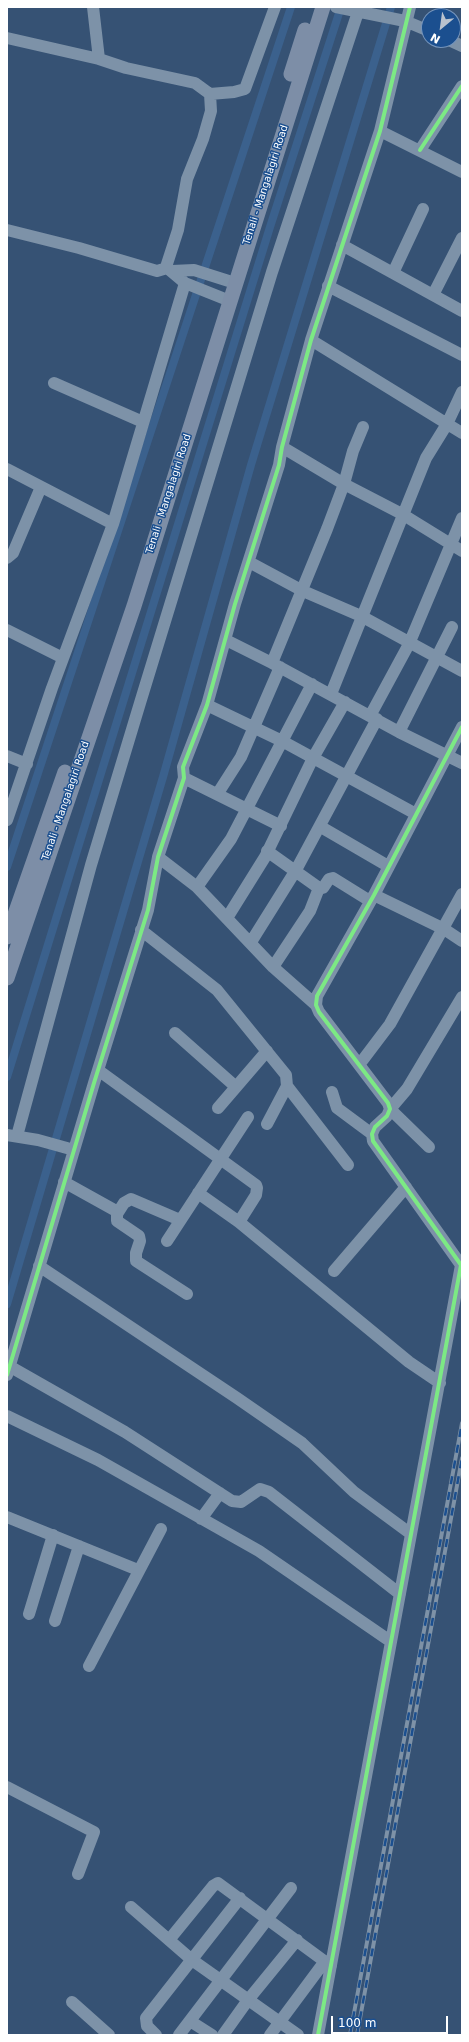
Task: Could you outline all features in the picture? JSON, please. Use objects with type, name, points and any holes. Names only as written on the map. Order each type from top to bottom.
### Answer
[{"type":"main road","name":"Tenali - Mangalagiri Road","points":[[7,978],[134,606],[228,281],[312,7]]},
{"type":"main road","name":"Tenali - Mangalagiri Road","points":[[228,281],[323,7]]},
{"type":"main road","name":"Tenali - Mangalagiri Road","points":[[7,937],[113,636],[223,298]]},
{"type":"street","points":[[93,7],[99,59]]},
{"type":"street","points":[[211,97],[245,89],[275,7]]},
{"type":"street","points":[[400,1594],[265,1490],[260,1489],[241,1502],[237,1503],[125,1432],[8,1371],[64,1182],[68,1148],[98,1070],[142,930],[148,910],[158,857],[184,778],[183,767],[207,705],[279,465],[282,447],[328,286],[380,132],[403,20],[410,7]]},
{"type":"street","points":[[68,1148],[38,1140],[12,1136],[91,865],[277,257],[347,9],[403,20],[421,28]]},
{"type":"street","points":[[7,38],[99,59],[126,68],[196,83],[211,97],[211,112],[203,139],[187,179],[169,270]]},
{"type":"street","points":[[420,150],[462,86]]},
{"type":"street","points":[[380,132],[420,150],[462,172]]},
{"type":"street","points":[[392,273],[423,209]]},
{"type":"street","points":[[7,230],[80,248],[157,271],[194,270],[228,281]]},
{"type":"street","points":[[433,295],[462,238]]},
{"type":"street","points":[[342,245],[462,311]]},
{"type":"street","points":[[169,270],[187,284],[223,298]]},
{"type":"street","points":[[7,820],[63,658],[113,524],[143,422],[187,284]]},
{"type":"street","points":[[328,286],[462,355]]},
{"type":"street","points":[[312,340],[462,433]]},
{"type":"street","points":[[54,383],[143,422]]},
{"type":"street","points":[[331,694],[402,514],[426,458],[447,424],[462,392]]},
{"type":"street","points":[[218,793],[241,758],[254,727],[303,590],[344,484],[353,451],[363,426]]},
{"type":"street","points":[[282,447],[344,484],[402,514],[462,551]]},
{"type":"street","points":[[7,469],[113,524]]},
{"type":"street","points":[[7,558],[13,553],[41,487]]},
{"type":"street","points":[[251,942],[321,827],[347,775],[409,644],[462,518]]},
{"type":"street","points":[[249,562],[303,590],[361,616],[409,644],[462,671]]},
{"type":"street","points":[[399,732],[452,627]]},
{"type":"street","points":[[7,630],[63,658]]},
{"type":"street","points":[[226,640],[331,694],[399,732],[462,763]]},
{"type":"street","points":[[197,887],[231,839],[312,684]]},
{"type":"street","points":[[226,918],[281,826],[313,758],[345,702]]},
{"type":"street","points":[[207,705],[282,741],[347,775],[416,814]]},
{"type":"street","points":[[316,1005],[318,996],[372,898],[462,727]]},
{"type":"street","points":[[7,756],[27,764]]},
{"type":"street","points":[[184,778],[218,793],[281,826]]},
{"type":"street","points":[[321,827],[388,866]]},
{"type":"street","points":[[267,851],[296,870],[319,888]]},
{"type":"street","points":[[158,857],[197,887],[251,942],[273,967],[316,1005],[319,1012],[388,1103],[390,1109],[429,1147]]},
{"type":"street","points":[[273,967],[310,911],[319,888],[322,888],[329,879],[333,878],[372,898],[444,930],[462,942]]},
{"type":"street","points":[[359,1065],[390,1024],[444,930],[462,894]]},
{"type":"street","points":[[142,930],[217,990],[286,1075],[287,1086],[268,1124]]},
{"type":"street","points":[[318,2035],[328,1963],[440,1382],[458,1299],[461,1265],[373,1141],[372,1134],[375,1127],[387,1116],[390,1109],[406,1089],[462,996]]},
{"type":"street","points":[[175,1033],[236,1087]]},
{"type":"street","points":[[218,1108],[266,1051]]},
{"type":"street","points":[[98,1070],[220,1159],[257,1188],[256,1195],[239,1222]]},
{"type":"street","points":[[287,1086],[348,1165]]},
{"type":"street","points":[[332,1092],[337,1108],[372,1134]]},
{"type":"street","points":[[167,1240],[248,1117]]},
{"type":"street","points":[[64,1182],[118,1212]]},
{"type":"street","points":[[334,1271],[406,1187]]},
{"type":"street","points":[[198,1193],[239,1222],[409,1362],[440,1382]]},
{"type":"street","points":[[180,1220],[131,1199],[126,1201],[118,1212],[118,1221],[139,1236],[140,1241],[135,1256],[136,1261],[187,1294]]},
{"type":"street","points":[[40,1266],[302,1443],[358,1495],[411,1534]]},
{"type":"street","points":[[7,1416],[98,1460],[265,1555],[390,1641]]},
{"type":"street","points":[[201,1519],[220,1493]]},
{"type":"street","points":[[7,1517],[138,1570]]},
{"type":"street","points":[[89,1666],[138,1570],[161,1529]]},
{"type":"street","points":[[29,1614],[53,1536]]},
{"type":"street","points":[[55,1621],[79,1546]]},
{"type":"street","points":[[7,1788],[94,1832],[78,1874]]},
{"type":"street","points":[[169,1940],[215,1884],[221,1884],[328,1963]]},
{"type":"street","points":[[179,2035],[290,1888]]},
{"type":"street","points":[[156,2035],[147,2026],[146,2018],[240,1898]]},
{"type":"street","points":[[131,1907],[192,1960],[298,2035]]},
{"type":"street","points":[[223,2035],[248,2000],[296,1940]]},
{"type":"street","points":[[270,2035],[328,1963]]},
{"type":"street","points":[[72,2002],[109,2035]]},
{"type":"street","points":[[190,2021],[212,2035]]},
{"type":"waterway","points":[[7,867],[291,7]]},
{"type":"waterway","points":[[7,1077],[270,227],[341,7]]},
{"type":"waterway","points":[[7,1304],[163,777],[251,465],[391,7]]},
{"type":"railway","points":[[350,2035],[462,1423]]},
{"type":"railway","points":[[357,2035],[462,1458]]},
{"type":"cycle path","points":[[7,1375],[94,1083],[148,910],[158,857],[184,778],[183,767],[207,705],[235,604],[279,465],[282,447],[311,340],[380,131],[410,7]]},
{"type":"cycle path","points":[[420,150],[462,86]]},
{"type":"cycle path","points":[[318,2035],[461,1265],[373,1141],[372,1134],[375,1127],[387,1116],[390,1109],[388,1103],[319,1012],[316,1005],[317,996],[374,895],[462,727]]}]
